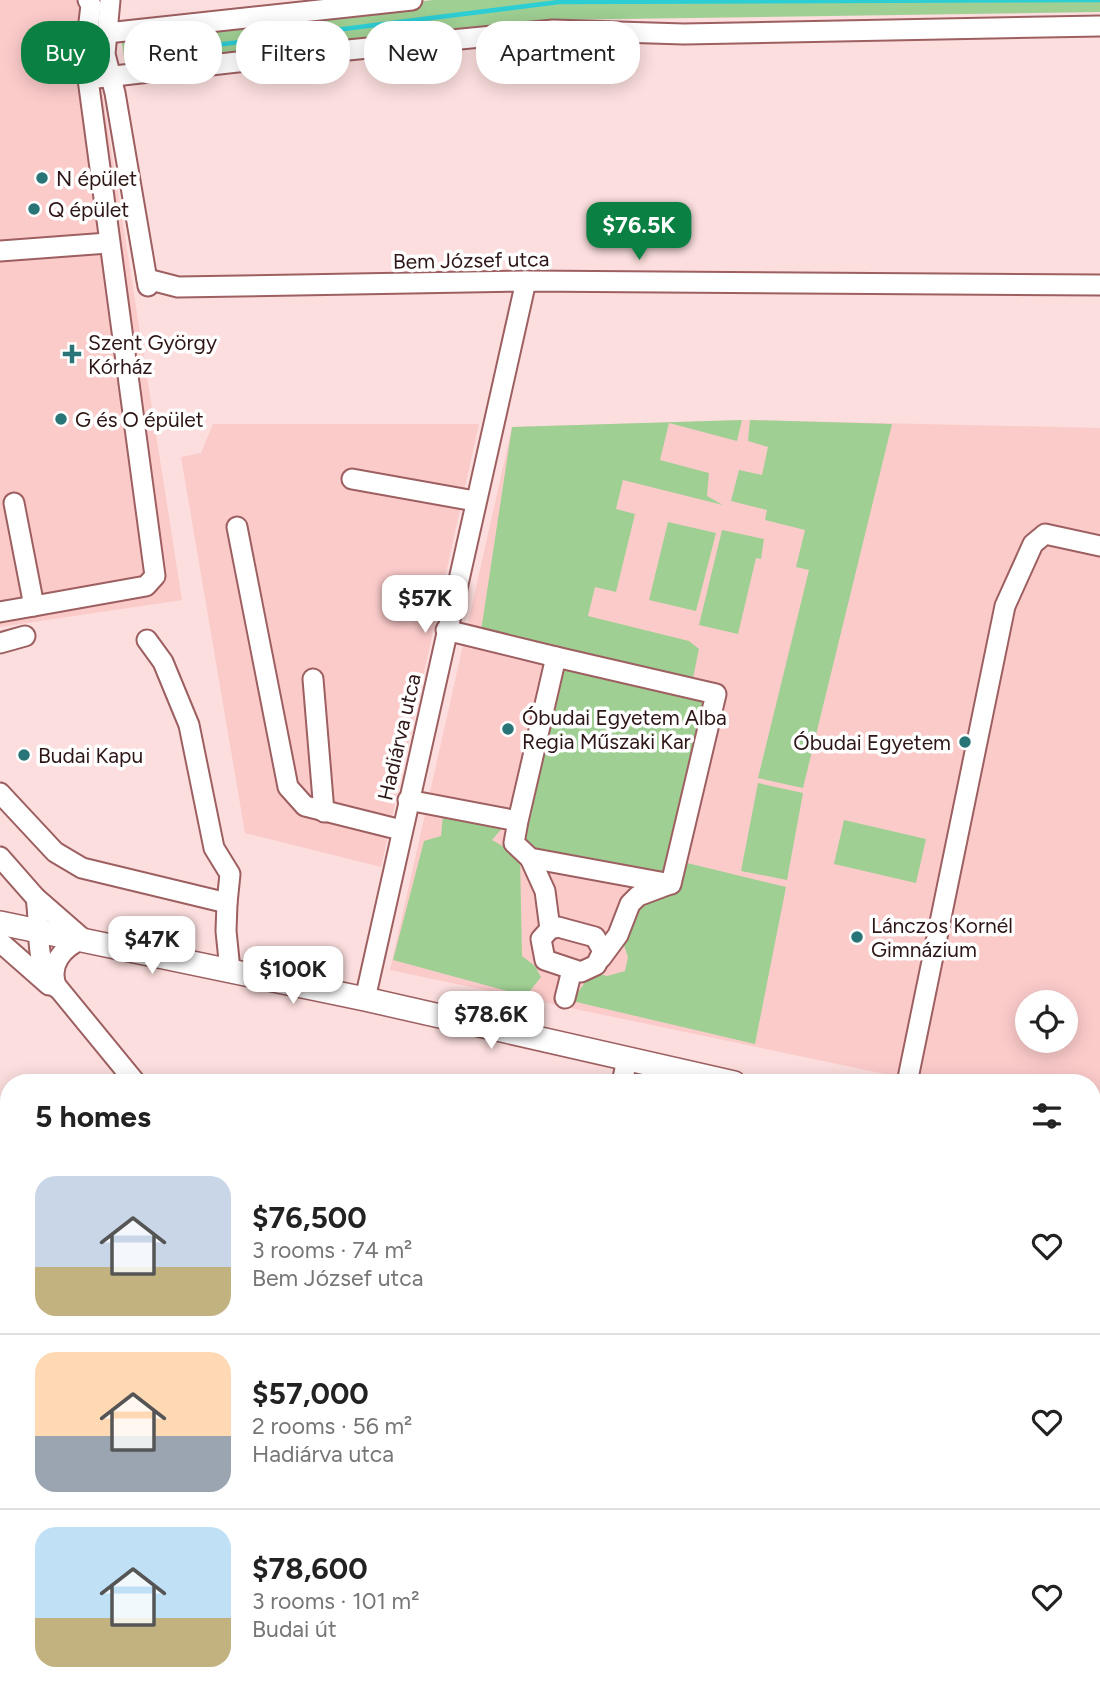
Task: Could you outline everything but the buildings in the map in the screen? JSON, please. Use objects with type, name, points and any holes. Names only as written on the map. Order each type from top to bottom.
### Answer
[{"type":"main road","points":[[0,923],[365,999],[694,1074]]},
{"type":"street","points":[[88,0],[91,5],[89,21]]},
{"type":"street","points":[[108,21],[110,0]]},
{"type":"street","points":[[110,33],[313,6],[412,0]]},
{"type":"street","points":[[110,78],[317,52],[554,30],[684,34],[1100,26]]},
{"type":"street","name":"Bem József utca","points":[[110,78],[148,282],[178,287],[526,281],[1100,285]]},
{"type":"street","points":[[0,612],[146,586],[155,576],[89,84]]},
{"type":"street","points":[[0,251],[108,243]]},
{"type":"street","name":"Hadiárva utca","points":[[365,999],[526,281]]},
{"type":"street","points":[[352,480],[475,501]]},
{"type":"street","points":[[14,503],[34,606]]},
{"type":"street","points":[[237,527],[288,787],[305,806],[401,831]]},
{"type":"street","points":[[909,1074],[1005,606],[1034,544],[1045,534],[1100,546]]},
{"type":"street","points":[[446,630],[716,694],[671,884]]},
{"type":"street","points":[[0,643],[25,636]]},
{"type":"street","points":[[147,640],[163,662],[189,725],[214,848],[230,874],[226,931],[230,970]]},
{"type":"street","points":[[550,929],[545,891],[530,858],[514,844],[556,657]]},
{"type":"street","points":[[313,679],[324,811]]},
{"type":"street","points":[[0,793],[55,852],[82,867],[227,903]]},
{"type":"street","points":[[408,800],[518,821]]},
{"type":"street","points":[[0,857],[36,898],[83,939],[68,946],[57,960],[53,975],[61,995]]},
{"type":"street","points":[[530,858],[671,884]]},
{"type":"street","points":[[601,958],[601,943],[596,937],[558,927],[550,929],[541,939],[545,960],[572,970],[589,970],[601,958],[618,935],[630,904],[638,896],[671,884]]},
{"type":"street","points":[[36,898],[41,930],[41,962],[61,995]]},
{"type":"street","points":[[0,942],[61,995],[128,1074]]},
{"type":"street","points":[[565,998],[572,970]]},
{"type":"street","points":[[624,1074],[627,1059]]},
{"type":"shaded area","name":"Szent György Kórház","points":[[0,0],[97,0],[97,21],[21,21],[21,84],[101,84],[182,600],[0,627]]},
{"type":"shaded area","name":"Óbudai Egyetem","points":[[750,420],[1100,428],[1100,1074],[885,1074],[390,970],[512,427]]},
{"type":"shaded area","points":[[213,424],[479,424],[381,867],[245,833],[181,457],[201,453]]},
{"type":"green space","points":[[433,0],[1100,0],[1100,12],[476,21],[476,27],[462,29],[462,21],[364,21],[364,39],[350,40],[350,21],[256,21]]},
{"type":"green space","points":[[236,23],[236,52],[222,53],[222,25]]},
{"type":"green space","points":[[742,420],[737,441],[669,423],[660,460],[709,473],[707,496],[723,505],[623,480],[616,509],[635,514],[616,592],[595,587],[588,616],[689,641],[699,649],[691,688],[716,694],[683,862],[786,887],[755,1044],[572,1001],[592,972],[607,976],[625,971],[628,957],[622,940],[649,883],[514,843],[556,657],[479,644],[512,427]]},
{"type":"green space","points":[[750,420],[892,424],[803,788],[758,778],[809,570],[796,567],[805,530],[765,520],[767,510],[731,501],[739,470],[762,475],[768,447],[748,441]]},
{"type":"green space","points":[[668,522],[716,533],[696,611],[649,600]]},
{"type":"green space","points":[[722,530],[764,539],[761,559],[756,558],[738,634],[699,625]]},
{"type":"green space","points":[[758,783],[803,793],[787,880],[741,871]]},
{"type":"green space","points":[[443,815],[504,826],[492,840],[520,856],[522,956],[535,966],[541,977],[526,996],[393,960],[424,841],[441,836]]},
{"type":"green space","points":[[844,820],[926,839],[916,883],[834,864]]},
{"type":"waterway","points":[[222,44],[559,2],[1100,0]]},
{"type":"place","name":"N épület","points":[[42,178]]},
{"type":"place","name":"Q épület","points":[[34,209]]},
{"type":"place","name":"Szent György Kórház","points":[[72,354]]},
{"type":"place","name":"G és O épület","points":[[61,419]]},
{"type":"place","name":"Óbudai Egyetem Alba Regia Műszaki Kar","points":[[508,729]]},
{"type":"place","name":"Óbudai Egyetem","points":[[965,742]]},
{"type":"place","name":"Budai Kapu","points":[[24,755]]},
{"type":"place","name":"Lánczos Kornél Gimnázium","points":[[857,937]]}]
